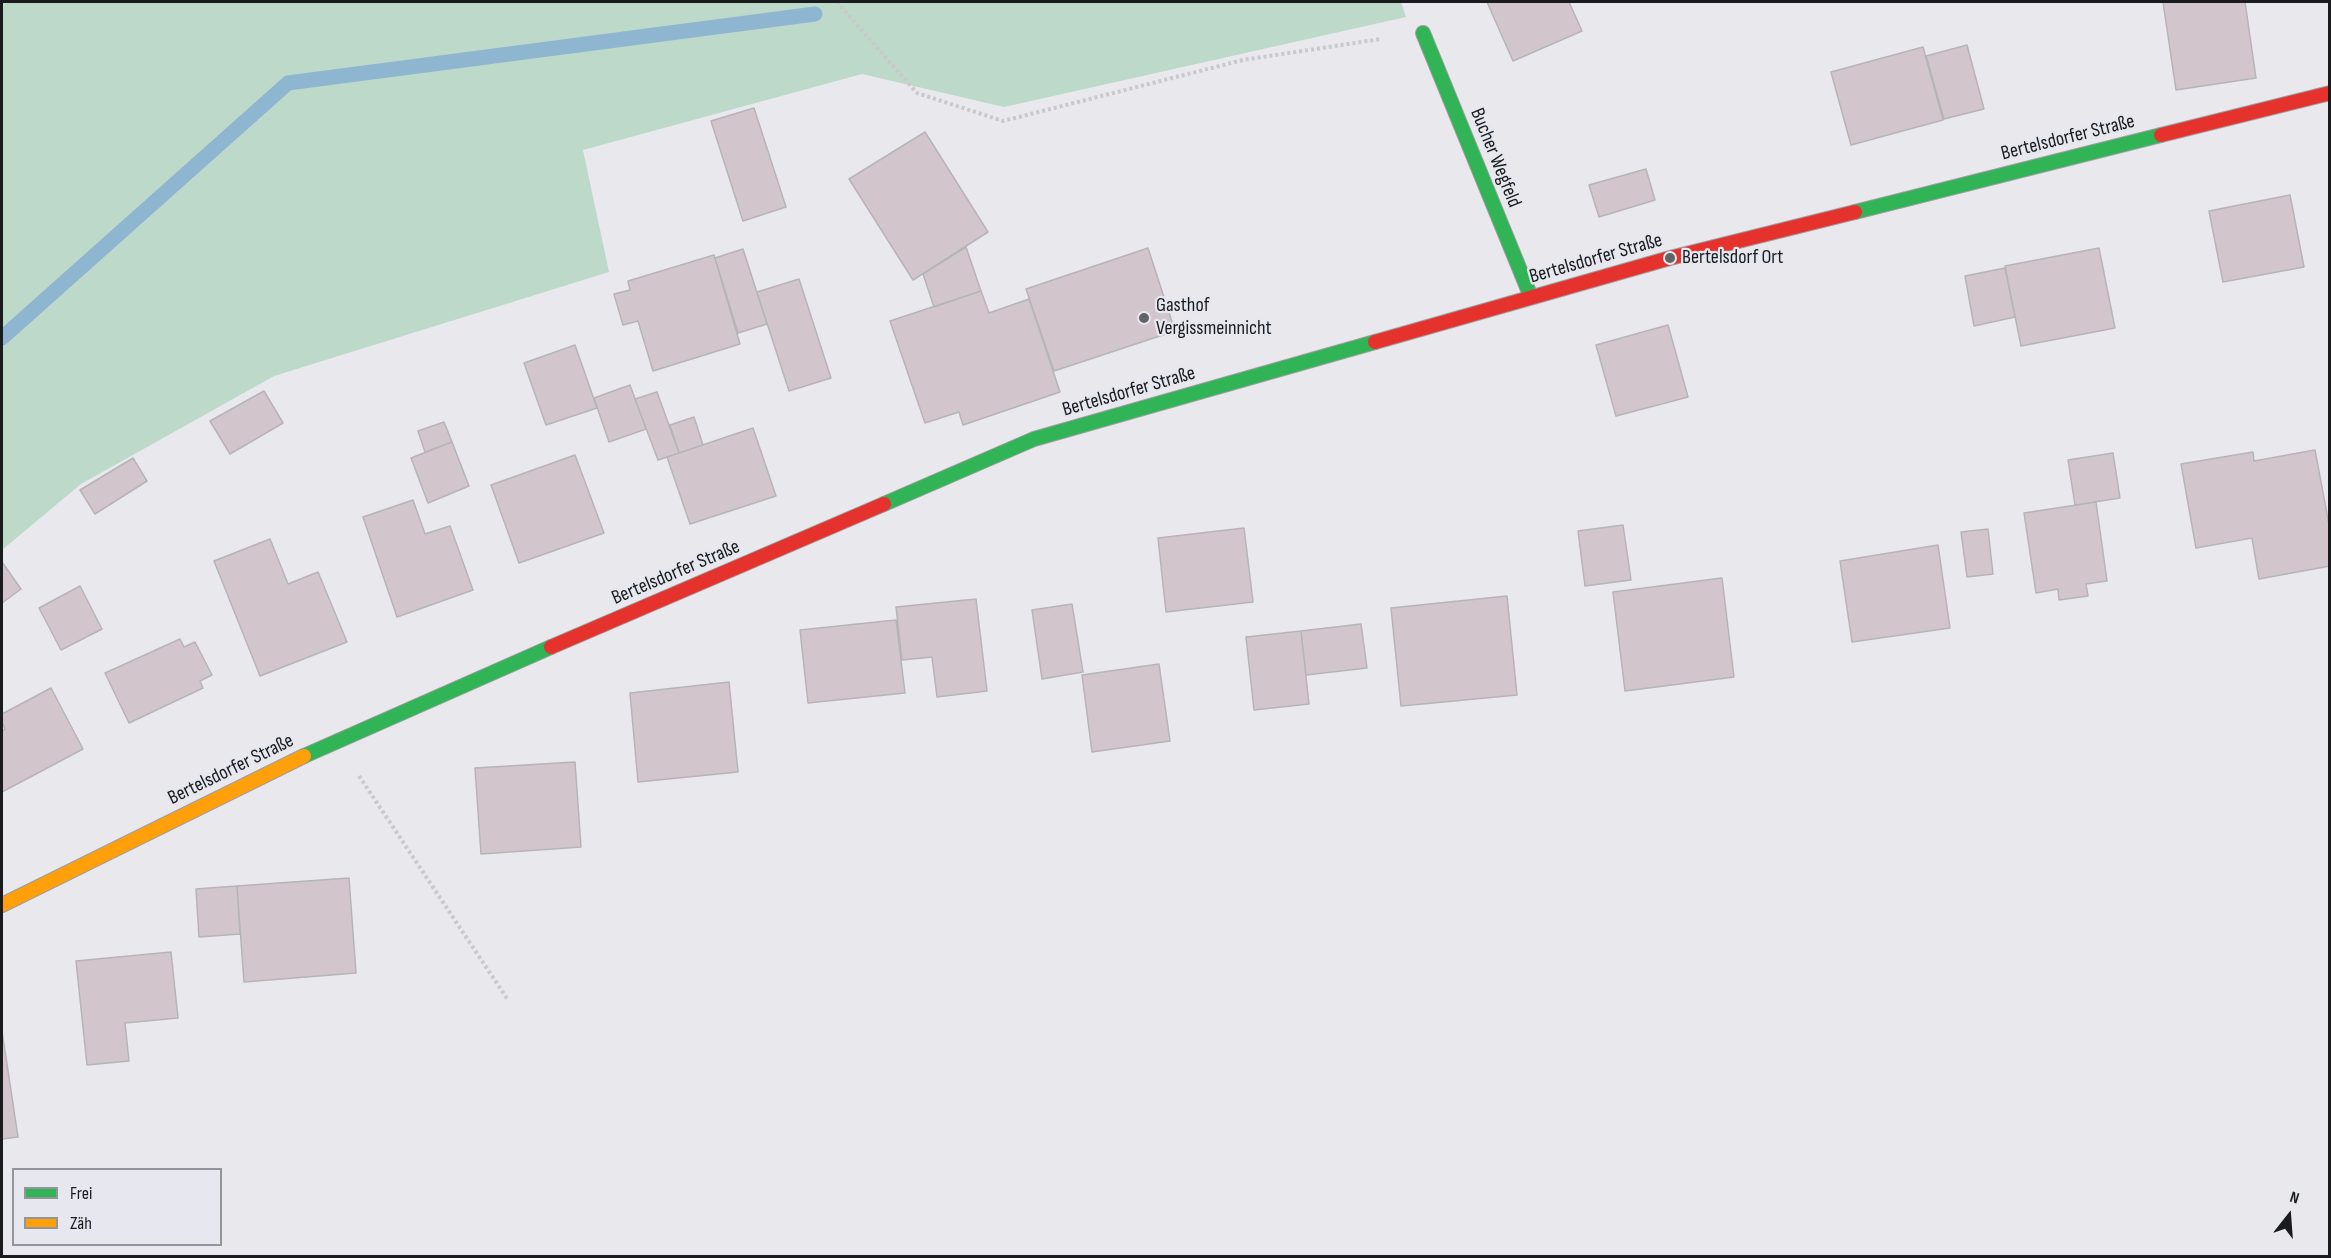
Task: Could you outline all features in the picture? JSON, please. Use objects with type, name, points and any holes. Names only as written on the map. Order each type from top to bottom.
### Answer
[{"type":"street","name":"Bucher Wegfeld","points":[[1423,33],[1531,297]]},
{"type":"street","name":"Bertelsdorfer Straße","points":[[2,904],[336,740],[1034,439],[1531,297],[1755,236],[2330,93]]},
{"type":"path","points":[[837,2],[917,93],[1003,121],[1243,60],[1423,33]]},
{"type":"path","points":[[336,740],[508,1000]]},
{"type":"green space","points":[[2,2],[1401,2],[1406,17],[1004,107],[862,74],[583,150],[609,272],[274,376],[81,484],[2,550]]},
{"type":"building","points":[[1487,2],[1569,2],[1582,31],[1513,61]]},
{"type":"building","points":[[2163,2],[2245,2],[2256,78],[2176,90]]},
{"type":"building","points":[[1967,45],[1984,109],[1944,119],[1926,56]]},
{"type":"building","points":[[1923,47],[1943,120],[1851,145],[1831,72]]},
{"type":"building","points":[[754,108],[786,207],[743,221],[711,121]]},
{"type":"building","points":[[925,132],[988,232],[913,280],[849,179]]},
{"type":"building","points":[[1646,169],[1655,200],[1599,217],[1589,185]]},
{"type":"building","points":[[2290,195],[2304,267],[2223,282],[2209,211]]},
{"type":"building","points":[[966,247],[981,291],[934,307],[923,274]]},
{"type":"building","points":[[1148,248],[1175,331],[1054,371],[1026,289]]},
{"type":"building","points":[[2099,248],[2115,328],[2021,346],[2005,266]]},
{"type":"building","points":[[743,249],[767,324],[738,333],[715,258]]},
{"type":"building","points":[[714,255],[740,344],[653,371],[638,321],[623,325],[614,294],[630,290],[628,281]]},
{"type":"building","points":[[2005,268],[2015,317],[1974,326],[1965,276]]},
{"type":"building","points":[[799,279],[831,378],[789,391],[757,292]]},
{"type":"building","points":[[981,291],[989,313],[1029,299],[1060,392],[963,425],[959,412],[925,423],[890,321]]},
{"type":"building","points":[[1668,325],[1688,397],[1616,416],[1596,345]]},
{"type":"building","points":[[575,345],[597,408],[546,425],[524,363]]},
{"type":"building","points":[[630,385],[646,429],[609,442],[594,398]]},
{"type":"building","points":[[264,391],[283,423],[230,454],[210,421]]},
{"type":"building","points":[[657,392],[679,453],[658,460],[635,399]]},
{"type":"building","points":[[694,417],[703,445],[679,453],[670,425]]},
{"type":"building","points":[[444,422],[452,442],[425,452],[418,431]]},
{"type":"building","points":[[753,428],[776,496],[690,524],[667,457]]},
{"type":"building","points":[[452,442],[469,486],[428,503],[411,458]]},
{"type":"building","points":[[2315,450],[2330,530],[2330,566],[2259,579],[2252,538],[2196,548],[2181,464],[2253,452],[2254,461]]},
{"type":"building","points":[[2113,453],[2120,498],[2075,505],[2068,460]]},
{"type":"building","points":[[575,455],[604,533],[519,563],[491,485]]},
{"type":"building","points":[[133,458],[147,481],[95,514],[80,490]]},
{"type":"building","points":[[413,500],[425,534],[450,526],[473,590],[397,617],[363,517]]},
{"type":"building","points":[[2096,502],[2107,581],[2086,584],[2088,596],[2059,600],[2058,589],[2036,593],[2024,513]]},
{"type":"building","points":[[1623,525],[1631,580],[1585,586],[1578,531]]},
{"type":"building","points":[[1244,528],[1253,602],[1166,612],[1158,538]]},
{"type":"building","points":[[1988,529],[1993,574],[1967,577],[1961,532]]},
{"type":"building","points":[[270,539],[288,584],[318,572],[347,642],[260,676],[214,561]]},
{"type":"building","points":[[1938,545],[1950,628],[1852,642],[1840,561]]},
{"type":"building","points":[[2,562],[21,589],[2,603]]},
{"type":"building","points":[[1722,578],[1734,677],[1625,691],[1613,592]]},
{"type":"building","points":[[80,586],[102,629],[61,650],[39,608]]},
{"type":"building","points":[[1507,596],[1517,695],[1401,706],[1391,608]]},
{"type":"building","points":[[976,599],[987,691],[937,697],[932,657],[902,660],[896,607]]},
{"type":"building","points":[[1072,604],[1083,672],[1042,679],[1032,610]]},
{"type":"building","points":[[896,620],[905,693],[808,703],[800,630]]},
{"type":"building","points":[[1361,624],[1367,668],[1306,675],[1301,631]]},
{"type":"building","points":[[1301,631],[1309,704],[1254,710],[1246,637]]},
{"type":"building","points":[[180,639],[184,647],[195,642],[212,675],[200,681],[203,688],[129,723],[105,673]]},
{"type":"building","points":[[1159,664],[1170,741],[1092,752],[1082,675]]},
{"type":"building","points":[[729,682],[738,772],[638,782],[630,693]]},
{"type":"building","points":[[51,688],[83,749],[2,792],[2,731],[5,729],[2,714]]},
{"type":"building","points":[[575,762],[581,847],[481,854],[475,768]]},
{"type":"building","points":[[349,878],[356,973],[244,982],[237,886]]},
{"type":"building","points":[[237,886],[240,934],[199,937],[196,889]]},
{"type":"building","points":[[171,952],[178,1018],[125,1023],[129,1061],[87,1065],[76,961]]},
{"type":"building","points":[[2,1031],[18,1137],[2,1139]]},
{"type":"waterway","points":[[2,338],[288,83],[815,14]]},
{"type":"traffic: fast","points":[[1423,33],[1531,297]]},
{"type":"traffic: fast","points":[[1855,212],[2161,135]]},
{"type":"traffic: fast","points":[[884,504],[1034,439],[1375,342]]},
{"type":"traffic: fast","points":[[304,756],[551,647]]},
{"type":"traffic: slow","points":[[2,905],[304,756]]},
{"type":"traffic: jam","points":[[2161,135],[2330,93]]},
{"type":"traffic: jam","points":[[1375,342],[1670,258],[1855,212]]},
{"type":"traffic: jam","points":[[551,647],[884,504]]},
{"type":"place","name":"Bertelsdorf Ort","points":[[1670,258]]},
{"type":"place","name":"Gasthof Vergissmeinnicht","points":[[1144,318]]}]
